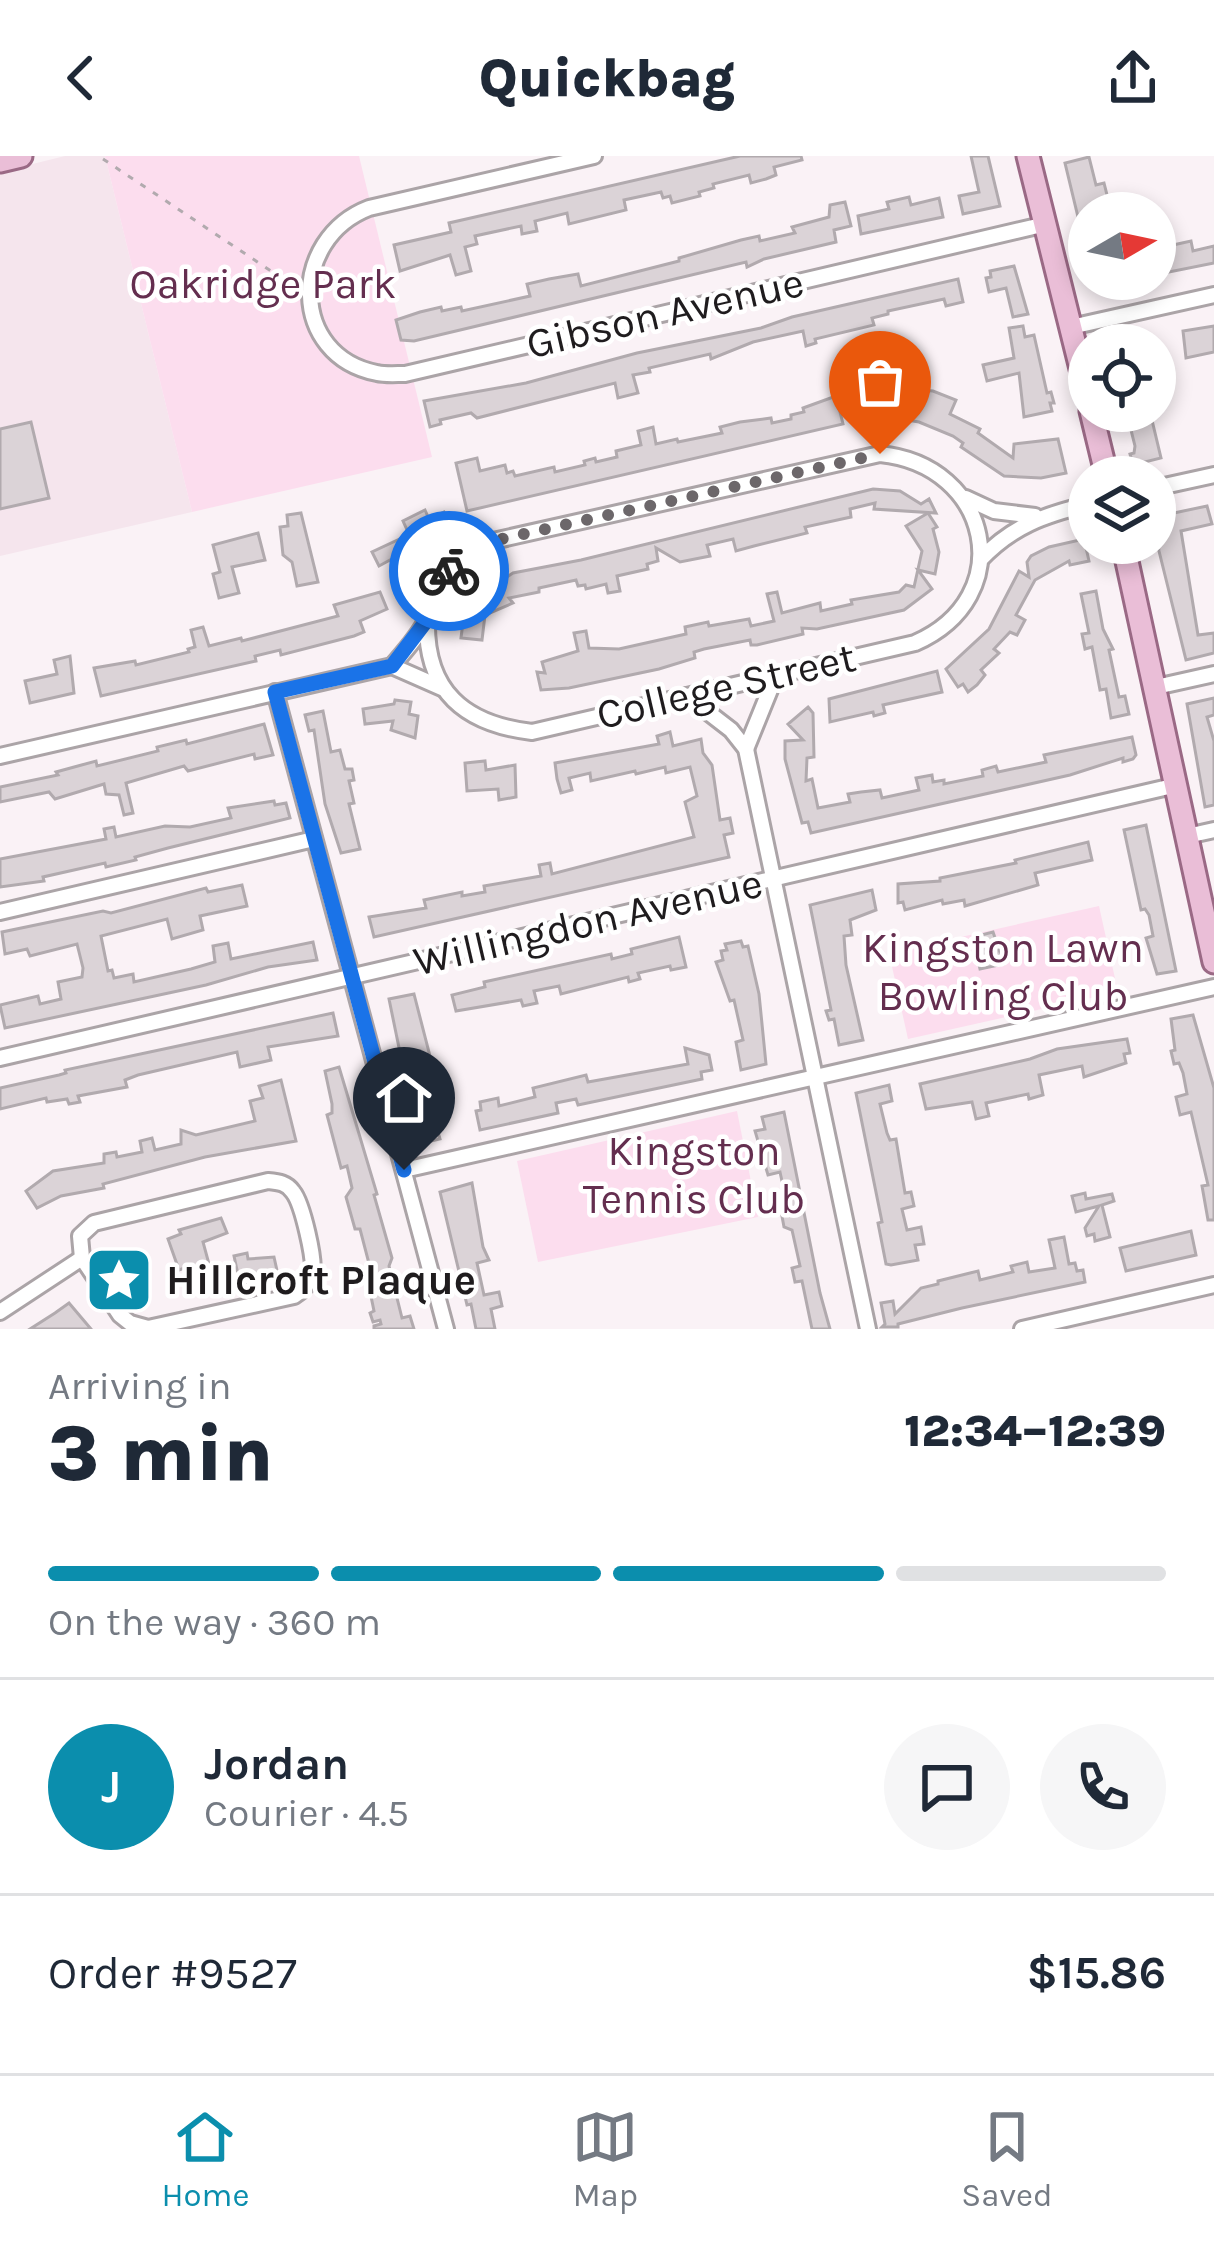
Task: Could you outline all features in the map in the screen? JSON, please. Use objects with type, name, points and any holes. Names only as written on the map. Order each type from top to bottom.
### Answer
[{"type":"main road","points":[[0,161],[21,156]]},
{"type":"main road","points":[[1028,156],[1070,324]]},
{"type":"main road","points":[[1128,564],[1214,962]]},
{"type":"street","points":[[312,303],[311,267],[329,233],[348,216],[594,156]]},
{"type":"street","name":"Gibson Avenue","points":[[312,303],[329,346],[345,359],[375,373],[405,374],[1046,224]]},
{"type":"street","points":[[1084,324],[1214,295]]},
{"type":"street","points":[[0,756],[392,666],[427,620],[444,578],[461,556],[484,543],[880,454],[922,463],[966,498],[994,511],[1038,516]]},
{"type":"street","points":[[1176,483],[1214,475]]},
{"type":"street","name":"College Street","points":[[392,666],[442,688],[471,715],[501,728],[532,732],[932,635],[958,612],[976,579],[978,530],[966,498]]},
{"type":"street","name":"College Street","points":[[980,560],[998,541],[1038,516],[1068,509]]},
{"type":"street","points":[[427,620],[430,658],[442,688]]},
{"type":"street","points":[[1156,688],[1214,674]]},
{"type":"street","points":[[746,749],[776,675]]},
{"type":"street","points":[[275,692],[446,1329]]},
{"type":"street","points":[[687,696],[731,730],[746,749],[868,1329]]},
{"type":"street","name":"Willingdon Avenue","points":[[0,1058],[1177,785]]},
{"type":"street","points":[[1187,836],[1214,830]]},
{"type":"street","points":[[0,912],[314,839]]},
{"type":"street","points":[[404,1170],[1214,987]]},
{"type":"street","points":[[268,1180],[290,1187],[297,1198],[313,1260],[312,1277],[293,1296],[148,1328],[120,1315],[82,1258],[80,1236],[94,1223],[268,1180]]},
{"type":"street","points":[[0,1312],[82,1258]]},
{"type":"street","points":[[1022,1329],[1214,1285]]},
{"type":"path","points":[[103,159],[312,303]]},
{"type":"shaded area","points":[[65,156],[105,156],[192,512],[0,556],[0,172]]},
{"type":"green space","name":"Oakridge Park","points":[[105,156],[359,156],[432,457],[192,512]]},
{"type":"green space","name":"Kingston Lawn Bowling Club","points":[[1099,906],[1118,992],[908,1039],[889,953]]},
{"type":"green space","name":"Kingston Tennis Club","points":[[737,1111],[758,1217],[538,1262],[517,1161]]},
{"type":"building","points":[[740,156],[801,156],[802,160],[774,167],[776,175],[766,179],[751,183],[749,175],[713,184],[714,188],[699,192],[700,196],[672,203],[661,192],[624,200],[626,210],[569,224],[567,213],[535,221],[537,231],[522,234],[521,226],[475,236],[477,244],[465,247],[471,271],[456,275],[450,255],[400,271],[394,245],[451,232],[449,223]]},
{"type":"building","points":[[971,156],[988,156],[1000,206],[963,214],[959,196],[979,192]]},
{"type":"building","points":[[1089,157],[1096,185],[1104,183],[1106,192],[1072,192],[1065,163]]},
{"type":"building","points":[[909,197],[911,205],[939,198],[943,217],[861,234],[858,216],[889,209],[887,202]]},
{"type":"building","points":[[845,202],[851,226],[834,230],[836,242],[747,267],[746,262],[414,341],[401,340],[396,320],[420,312],[441,307],[442,311],[461,307],[462,311],[530,296],[527,284],[578,274],[581,286],[741,240],[795,233],[792,227],[829,217],[830,205]]},
{"type":"building","points":[[1191,241],[1193,251],[1214,246],[1214,263],[1176,271],[1176,244]]},
{"type":"building","points":[[1014,266],[1028,314],[1013,317],[1006,288],[989,292],[986,278],[991,277],[990,271]]},
{"type":"building","points":[[958,279],[963,302],[946,306],[944,299],[888,311],[872,318],[874,325],[815,339],[816,343],[806,346],[803,331],[753,342],[711,359],[710,354],[649,368],[650,372],[633,375],[638,393],[618,398],[615,383],[477,418],[471,413],[440,420],[441,424],[430,427],[424,401],[526,383]]},
{"type":"building","points":[[1023,326],[1025,337],[1034,335],[1047,393],[1051,392],[1054,403],[1050,403],[1052,411],[1024,417],[1019,373],[987,381],[983,365],[1014,358],[1009,328]]},
{"type":"building","points":[[1214,326],[1214,352],[1186,358],[1183,331]]},
{"type":"building","points":[[908,389],[933,391],[956,400],[950,414],[980,429],[978,433],[1013,458],[1014,444],[1058,439],[1066,473],[1041,478],[1004,476],[961,447],[963,443],[953,436],[919,422],[883,416],[883,420],[860,420],[859,396],[906,400]]},
{"type":"building","points":[[836,396],[843,424],[467,511],[456,463],[477,458],[480,471],[505,465],[507,473],[513,471],[515,476],[554,467],[555,472],[595,458],[596,462],[617,457],[616,451],[641,445],[638,431],[653,427],[656,444],[678,442],[722,433],[720,427],[740,422],[791,419],[804,412],[803,408]]},
{"type":"building","points":[[31,422],[49,498],[0,509],[0,429]]},
{"type":"building","points":[[1132,432],[1155,432],[1161,456],[1131,456],[1135,446]]},
{"type":"building","points":[[873,489],[900,491],[921,504],[929,499],[936,513],[874,509],[875,503],[850,509],[851,517],[805,527],[807,533],[736,551],[733,539],[707,545],[710,556],[680,562],[656,548],[658,561],[647,564],[648,569],[617,576],[620,591],[608,593],[606,584],[586,589],[576,580],[539,588],[539,592],[509,598],[513,603],[485,615],[482,640],[461,638],[464,614],[483,600],[480,596],[485,591],[513,573]]},
{"type":"building","points":[[1207,506],[1212,524],[1181,531],[1198,635],[1214,633],[1214,653],[1186,660],[1162,564],[1176,564],[1176,513]]},
{"type":"building","points":[[425,510],[429,519],[444,512],[450,526],[413,543],[403,521]]},
{"type":"building","points":[[301,513],[318,582],[297,586],[292,562],[283,555],[280,527],[288,526],[287,515]]},
{"type":"building","points":[[928,513],[937,527],[933,529],[939,552],[935,574],[918,570],[932,589],[904,610],[802,628],[803,634],[757,645],[750,640],[704,649],[694,652],[695,658],[659,669],[541,690],[537,672],[545,673],[542,662],[578,651],[574,633],[586,631],[589,648],[619,649],[686,634],[685,627],[708,622],[709,626],[749,619],[751,626],[774,621],[767,594],[777,592],[782,613],[820,603],[821,611],[899,592],[906,585],[914,587],[922,551],[906,526]]},
{"type":"building","points":[[258,533],[265,560],[232,567],[239,593],[219,598],[213,574],[220,572],[213,545]]},
{"type":"building","points":[[404,537],[416,564],[397,572],[390,560],[379,566],[372,552]]},
{"type":"building","points":[[1068,543],[1068,562],[1035,580],[1016,615],[1025,620],[1017,635],[1010,632],[994,649],[999,653],[981,670],[985,675],[977,685],[968,692],[963,684],[958,687],[946,669],[989,629],[1019,571],[1029,577],[1031,556]]},
{"type":"building","points":[[1096,591],[1103,629],[1113,649],[1109,650],[1119,697],[1125,696],[1129,714],[1111,718],[1092,647],[1085,649],[1082,634],[1089,633],[1081,594]]},
{"type":"building","points":[[380,592],[387,609],[360,621],[364,632],[354,636],[101,696],[94,668],[135,661],[136,665],[189,652],[195,647],[191,630],[203,627],[209,646],[242,641],[338,616],[334,605]]},
{"type":"building","points":[[70,656],[74,693],[30,703],[25,681],[57,674],[54,660]]},
{"type":"building","points":[[937,671],[942,692],[883,705],[885,713],[874,716],[873,712],[830,722],[829,699]]},
{"type":"building","points":[[1214,698],[1214,715],[1207,717],[1214,741],[1214,805],[1205,807],[1187,704]]},
{"type":"building","points":[[395,700],[411,702],[409,714],[418,716],[415,738],[391,730],[393,721],[365,724],[363,709]]},
{"type":"building","points":[[808,707],[813,713],[814,757],[807,758],[806,781],[812,779],[818,808],[850,802],[848,794],[880,790],[882,798],[919,790],[916,778],[932,775],[933,782],[944,780],[944,784],[983,776],[982,770],[996,766],[998,772],[1046,762],[1044,755],[1132,737],[1136,755],[1070,775],[811,833],[808,822],[802,823],[785,759],[785,741],[803,740],[788,724]]},
{"type":"building","points":[[323,711],[331,752],[340,750],[354,780],[349,781],[354,803],[349,804],[360,849],[341,853],[325,804],[314,730],[309,731],[305,715]]},
{"type":"building","points":[[264,724],[273,755],[255,759],[254,754],[188,771],[184,766],[126,783],[133,813],[124,815],[119,795],[106,794],[104,784],[55,799],[49,792],[0,802],[0,787]]},
{"type":"building","points":[[670,732],[673,746],[701,739],[703,753],[712,765],[720,820],[730,818],[733,833],[724,835],[729,857],[374,937],[369,917],[426,908],[424,900],[485,892],[484,886],[541,876],[539,865],[550,863],[552,874],[694,837],[685,802],[697,796],[690,767],[666,773],[665,767],[635,771],[591,781],[590,773],[569,778],[572,790],[561,793],[557,779],[555,763],[659,744],[657,736]]},
{"type":"building","points":[[485,761],[486,770],[515,765],[516,797],[499,800],[498,789],[467,791],[465,763]]},
{"type":"building","points":[[274,801],[275,805],[286,803],[290,818],[136,860],[0,887],[0,859],[106,839],[104,829],[114,827],[116,837],[165,826],[190,827],[231,818],[228,808]]},
{"type":"building","points":[[1146,825],[1176,971],[1157,974],[1146,938],[1153,936],[1149,915],[1141,910],[1124,830]]},
{"type":"building","points":[[1088,842],[1092,860],[1035,873],[1038,885],[965,906],[964,900],[943,904],[942,900],[905,910],[903,902],[898,903],[898,884],[940,881]]},
{"type":"building","points":[[242,885],[247,906],[200,916],[203,930],[172,939],[167,919],[101,936],[108,971],[112,970],[114,978],[133,974],[134,982],[191,969],[215,962],[213,946],[228,943],[231,959],[313,942],[317,960],[5,1028],[0,1005],[38,996],[40,1004],[61,999],[58,982],[82,977],[83,968],[77,944],[30,956],[27,949],[5,954],[2,932],[111,913],[206,888],[208,892]]},
{"type":"building","points":[[872,890],[876,910],[850,920],[852,935],[844,936],[863,1040],[839,1045],[834,1019],[829,1020],[826,1011],[831,1010],[810,905]]},
{"type":"building","name":"Kingston Lawn Bowling Club","points":[[993,932],[1004,964],[980,969],[974,943],[977,936]]},
{"type":"building","points":[[679,937],[686,967],[671,970],[670,966],[638,973],[640,979],[629,982],[628,977],[561,994],[559,986],[534,991],[537,1003],[523,1006],[521,1000],[456,1011],[452,995],[485,987],[484,982],[611,954],[612,959]]},
{"type":"building","points":[[741,941],[743,947],[748,946],[759,994],[766,1064],[741,1070],[736,1042],[743,1040],[734,1000],[730,1001],[716,962],[723,960],[725,944]]},
{"type":"building","points":[[414,994],[432,1064],[421,1067],[425,1088],[430,1087],[435,1111],[441,1110],[444,1123],[436,1125],[440,1139],[423,1143],[410,1092],[415,1091],[411,1071],[404,1072],[389,999]]},
{"type":"building","points":[[333,1013],[338,1036],[268,1047],[271,1060],[240,1067],[237,1052],[138,1075],[125,1080],[127,1087],[78,1096],[80,1102],[47,1102],[46,1098],[0,1109],[0,1088]]},
{"type":"building","points":[[1193,1015],[1214,1088],[1214,1220],[1208,1220],[1202,1186],[1208,1185],[1191,1112],[1180,1115],[1176,1097],[1187,1094],[1171,1051],[1175,1050],[1171,1019]]},
{"type":"building","points":[[1127,1039],[1126,1063],[1084,1077],[1082,1066],[1039,1075],[1043,1095],[986,1103],[989,1116],[976,1119],[972,1102],[926,1109],[920,1084],[1057,1049]]},
{"type":"building","points":[[685,1048],[709,1055],[712,1070],[701,1072],[702,1079],[578,1105],[576,1099],[556,1103],[558,1113],[480,1130],[476,1111],[481,1110],[480,1102],[498,1098],[499,1106],[535,1097],[533,1088],[586,1075],[588,1082],[688,1064]]},
{"type":"building","points":[[339,1067],[377,1194],[402,1318],[410,1316],[414,1329],[374,1329],[381,1324],[380,1320],[373,1322],[370,1313],[374,1311],[367,1277],[372,1275],[346,1197],[352,1188],[347,1166],[341,1168],[327,1115],[332,1113],[332,1104],[325,1071]]},
{"type":"building","points":[[281,1080],[296,1141],[205,1157],[61,1196],[37,1208],[26,1191],[53,1171],[104,1163],[104,1154],[116,1152],[117,1157],[142,1152],[140,1141],[152,1138],[155,1150],[181,1144],[181,1130],[196,1135],[255,1121],[250,1101],[263,1098],[259,1086]]},
{"type":"building","points":[[889,1085],[892,1101],[880,1104],[890,1140],[896,1139],[905,1193],[911,1192],[914,1206],[902,1209],[907,1230],[921,1227],[924,1244],[915,1245],[918,1260],[891,1265],[886,1264],[856,1093]]},
{"type":"building","points":[[784,1112],[830,1329],[812,1329],[802,1281],[795,1282],[792,1268],[800,1266],[792,1230],[784,1227],[781,1211],[788,1209],[780,1172],[768,1175],[755,1131],[765,1129],[762,1117]]},
{"type":"building","points":[[472,1183],[489,1260],[477,1263],[484,1295],[499,1292],[502,1306],[491,1309],[495,1329],[476,1329],[440,1192]]},
{"type":"building","points":[[1085,1193],[1086,1199],[1112,1194],[1114,1201],[1102,1205],[1110,1237],[1095,1241],[1094,1234],[1087,1236],[1085,1228],[1099,1206],[1076,1212],[1072,1196]]},
{"type":"building","points":[[221,1218],[227,1233],[203,1242],[209,1264],[188,1272],[187,1267],[179,1270],[168,1239],[181,1234],[179,1230]]},
{"type":"building","points":[[1191,1231],[1196,1255],[1126,1271],[1120,1248]]},
{"type":"building","points":[[1064,1237],[1069,1264],[1083,1270],[1085,1282],[882,1327],[881,1303],[893,1301],[895,1314],[921,1288],[938,1281],[978,1271],[980,1280],[1013,1272],[1011,1266],[1027,1262],[1029,1272],[1055,1268],[1049,1240]]},
{"type":"building","points":[[247,1253],[248,1259],[274,1257],[278,1275],[240,1284],[234,1256]]},
{"type":"building","points":[[69,1303],[91,1329],[30,1329],[55,1313]]},
{"type":"way so far","points":[[449,571],[461,556],[484,543],[880,454]]},
{"type":"place","name":"Hillcroft Plaque","points":[[119,1280]]},
{"type":"route","points":[[404,1170],[275,692],[392,666],[427,620],[449,571]]}]
